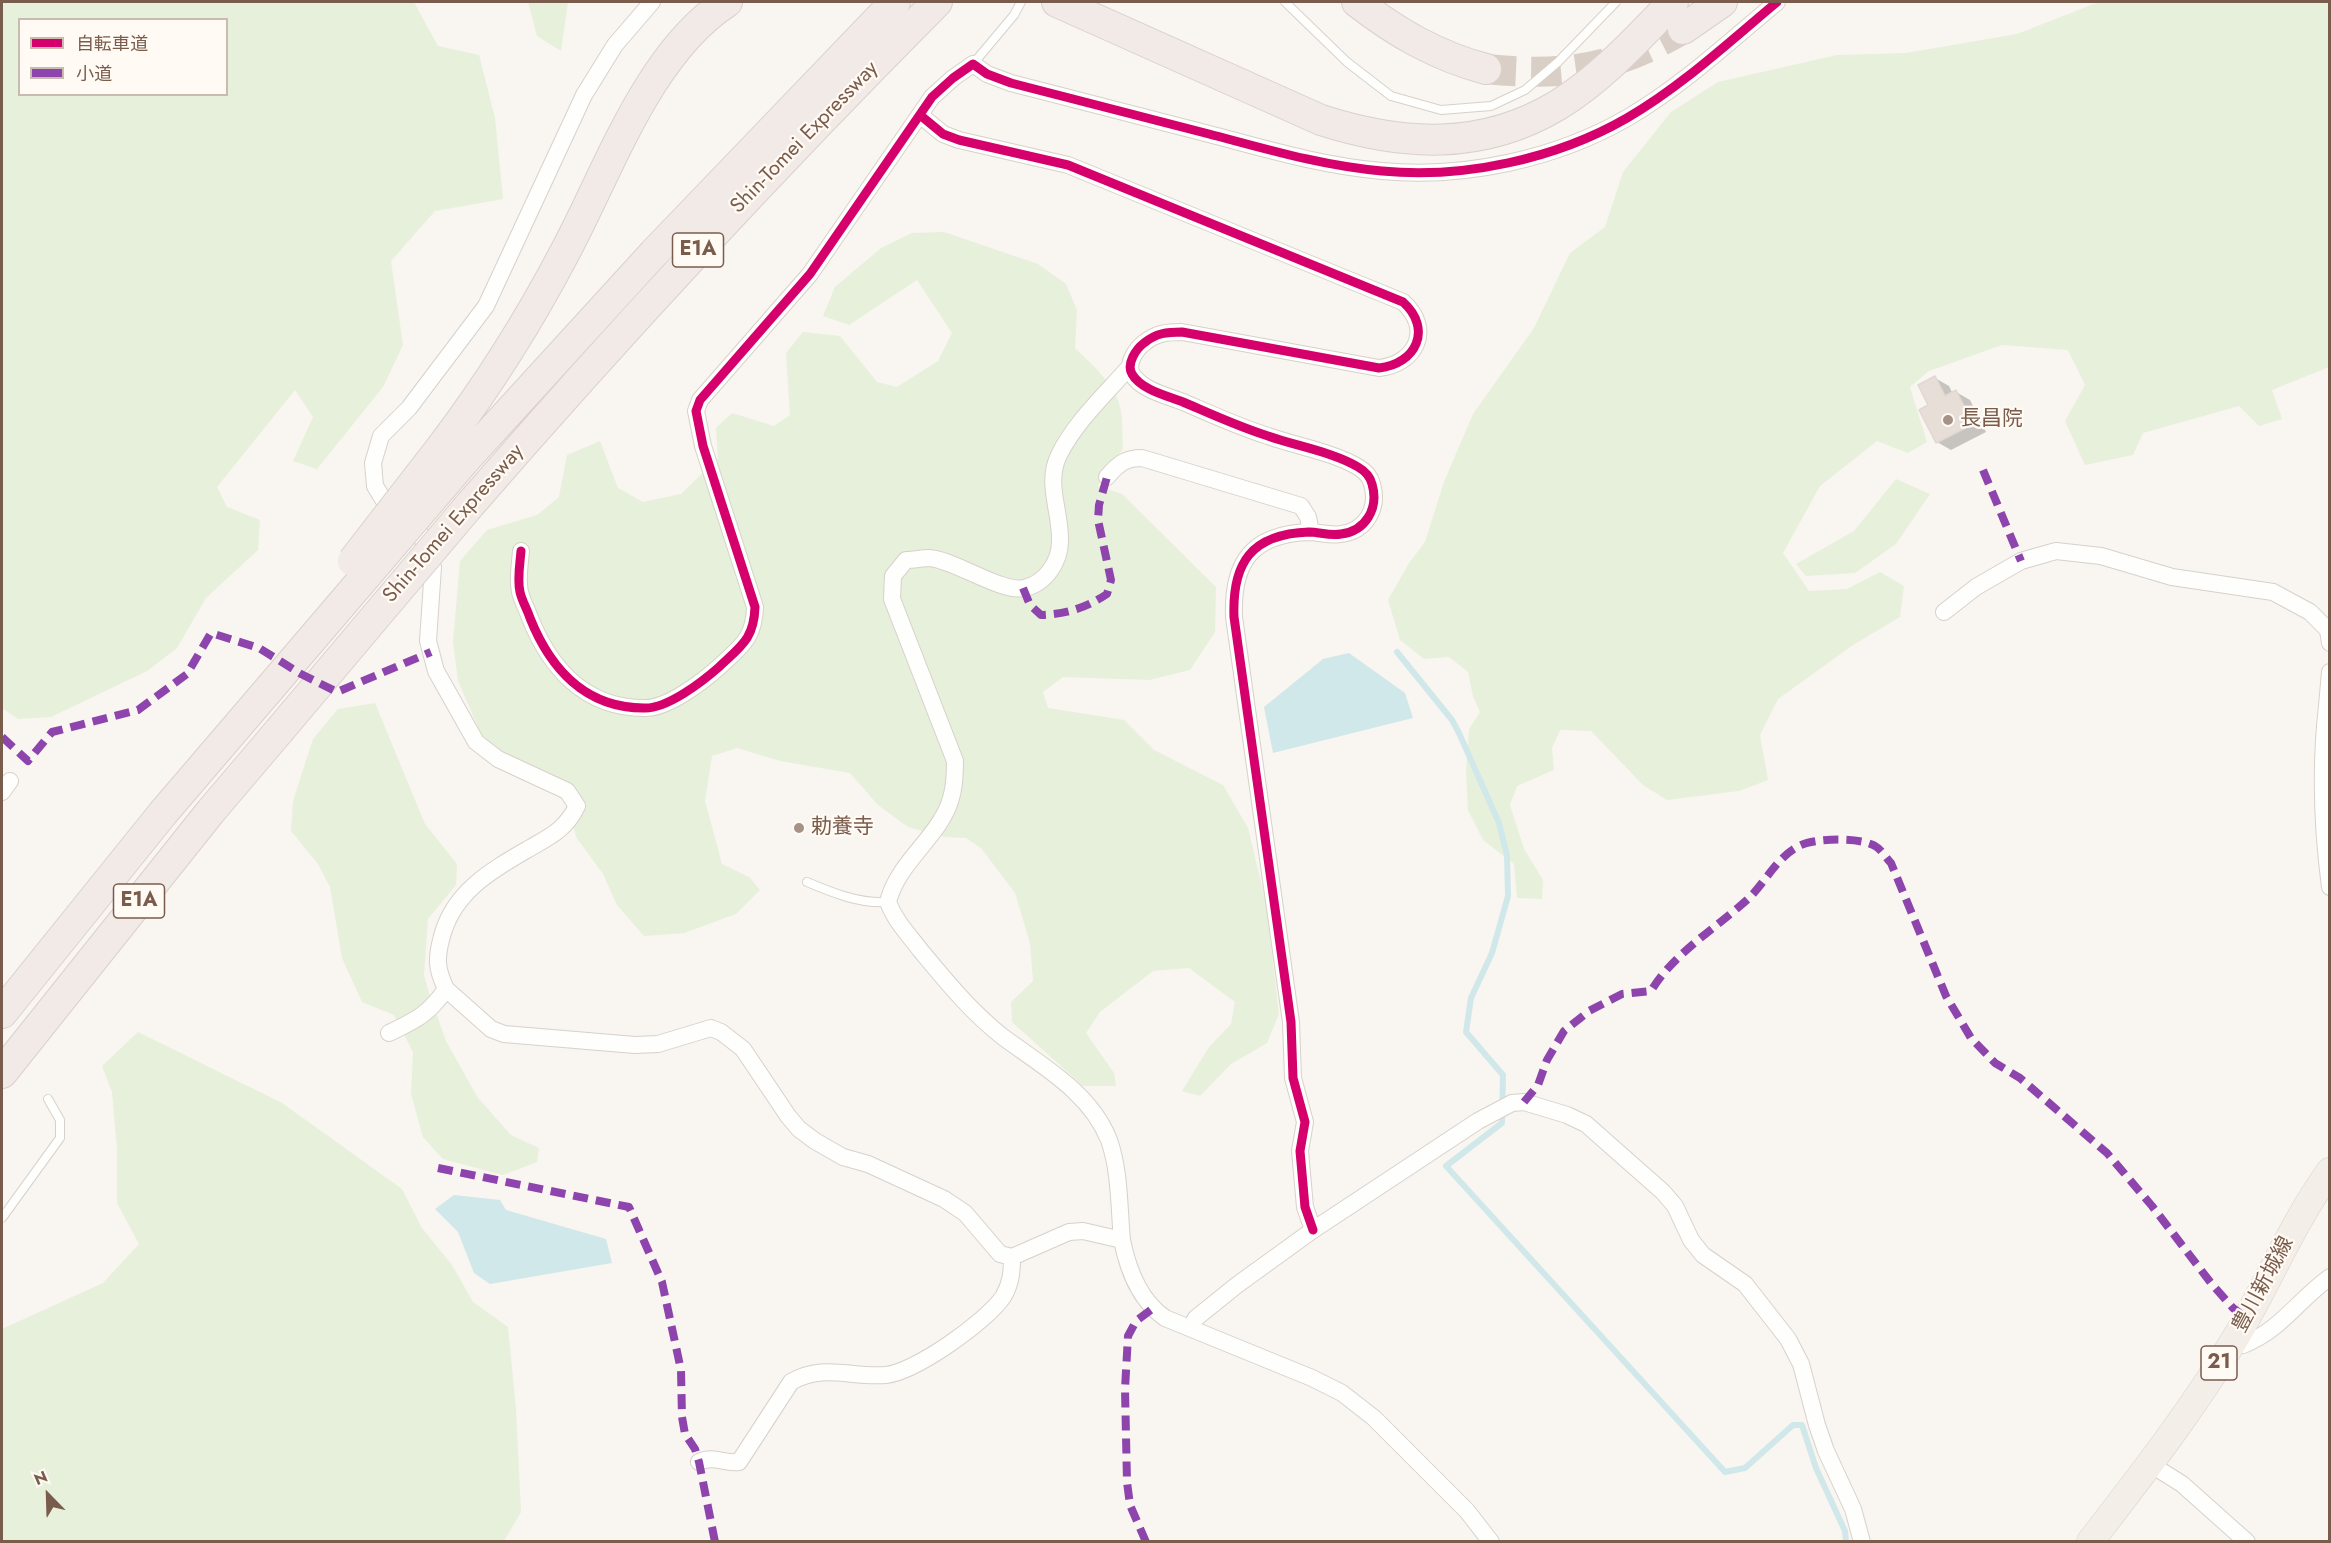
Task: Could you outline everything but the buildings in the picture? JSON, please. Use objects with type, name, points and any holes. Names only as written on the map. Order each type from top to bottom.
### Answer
[{"type":"highway","points":[[454,453],[473,405],[546,286],[645,94],[680,46],[699,25],[727,2]]},
{"type":"highway","name":"Shin-Tomei Expressway","points":[[454,453],[654,253],[896,2]]},
{"type":"highway","name":"Shin-Tomei Expressway","points":[[2,1074],[211,812],[556,405],[781,160],[937,2]]},
{"type":"highway","points":[[1057,2],[1321,120],[1388,138],[1423,141],[1483,135],[1536,117],[1558,105],[1678,15],[1722,2]]},
{"type":"highway","points":[[1357,2],[1399,33],[1426,48],[1455,61],[1486,69]]},
{"type":"highway","name":"E1A","points":[[2,1013],[265,684],[454,453]]},
{"type":"main road","name":"豊川新城線","points":[[2090,1542],[2150,1464],[2234,1341],[2310,1198],[2330,1171]]},
{"type":"street","points":[[652,2],[615,45],[584,95],[486,306],[409,408],[381,436],[373,464],[375,486],[386,504],[420,533],[433,567],[428,641],[445,688],[476,742],[498,759],[567,791],[577,806],[570,822],[478,879],[464,892],[445,922],[436,955],[440,974],[446,989],[491,1029],[504,1034],[635,1045],[658,1044],[711,1028],[721,1032],[742,1049],[788,1116],[815,1141],[843,1157],[868,1164],[944,1199],[965,1213],[1000,1254],[1012,1257],[1069,1232],[1083,1231],[1122,1240]]},
{"type":"street","points":[[521,551],[520,591],[534,627],[551,660],[577,687],[609,704],[645,709],[669,701],[707,677],[744,644],[754,625],[755,607],[703,446],[696,411],[700,400],[810,274],[932,97],[973,64],[987,74],[1011,83],[1312,160],[1382,171],[1441,172],[1504,164],[1557,150],[1626,119],[1680,82],[1777,2]]},
{"type":"street","points":[[921,115],[943,134],[959,140],[1068,165],[1403,302],[1413,311],[1419,321],[1417,343],[1402,362],[1379,368],[1182,332],[1161,333],[1150,338],[1140,347],[1130,366],[1072,433],[1058,457],[1053,488],[1060,542],[1055,563],[1042,580],[1023,588],[1008,586],[930,558],[906,560],[893,576],[892,599],[955,761],[955,778],[951,800],[937,824],[906,864],[891,889],[888,902],[898,922],[959,997],[1000,1034],[1081,1096],[1098,1119],[1108,1140],[1114,1161],[1125,1258],[1142,1296],[1152,1309],[1165,1318],[1312,1378],[1342,1393],[1374,1418],[1467,1511],[1491,1542]]},
{"type":"street","points":[[1130,366],[1131,373],[1136,379],[1160,393],[1265,435],[1349,463],[1368,475],[1372,483],[1373,505],[1370,515],[1363,524],[1340,535],[1311,532],[1290,533],[1273,538],[1257,548],[1240,567],[1233,598],[1291,1022],[1293,1078],[1305,1122],[1300,1151],[1305,1207],[1313,1230]]},
{"type":"street","points":[[1107,477],[1115,467],[1128,458],[1142,458],[1301,506],[1308,518],[1311,532]]},
{"type":"street","points":[[1944,612],[1976,587],[2021,561],[2056,551],[2101,556],[2172,577],[2273,592],[2310,612],[2328,630],[2330,643]]},
{"type":"street","points":[[2330,672],[2322,749],[2321,785],[2330,887]]},
{"type":"street","points":[[389,1033],[416,1020],[433,1007],[446,989]]},
{"type":"street","points":[[1190,1328],[1196,1318],[1228,1292],[1313,1230],[1493,1113],[1512,1103],[1524,1102],[1567,1115],[1586,1124],[1663,1192],[1675,1206],[1691,1240],[1703,1255],[1745,1284],[1788,1339],[1801,1364],[1820,1434],[1853,1509],[1862,1542]]},
{"type":"street","points":[[699,1462],[716,1458],[739,1462],[791,1382],[804,1374],[820,1371],[885,1375],[906,1370],[970,1330],[1002,1298],[1012,1278],[1012,1257]]},
{"type":"street","points":[[2234,1341],[2243,1345],[2260,1338],[2278,1326],[2310,1291],[2330,1277]]},
{"type":"street","points":[[2150,1464],[2182,1484],[2247,1542]]},
{"type":"lane","points":[[973,64],[1022,2]]},
{"type":"lane","points":[[1285,2],[1347,62],[1391,96],[1441,110],[1491,106],[1525,90],[1558,62],[1616,2]]},
{"type":"lane","points":[[807,882],[837,894],[875,903],[888,902]]},
{"type":"lane","points":[[2,1218],[60,1138],[60,1120],[48,1099]]},
{"type":"green space","points":[[2,2],[417,2],[415,4],[438,46],[479,55],[495,118],[503,199],[435,211],[391,261],[403,345],[383,387],[317,469],[293,461],[313,417],[295,390],[217,487],[227,507],[260,520],[258,550],[206,598],[177,648],[147,671],[51,717],[18,719],[2,708]]},
{"type":"green space","points":[[528,2],[568,2],[561,51],[537,36]]},
{"type":"green space","points":[[2099,2],[2329,2],[2329,367],[2272,390],[2282,419],[2259,426],[2239,406],[2143,433],[2133,455],[2085,465],[2065,421],[2085,385],[2068,350],[2002,345],[1929,371],[1910,387],[1927,442],[1908,453],[1877,441],[1820,486],[1783,553],[1809,591],[1847,589],[1880,572],[1904,586],[1900,617],[1853,645],[1778,699],[1760,735],[1768,780],[1739,791],[1667,800],[1643,785],[1591,731],[1560,730],[1552,748],[1554,770],[1517,786],[1510,805],[1524,849],[1543,880],[1542,899],[1517,898],[1514,864],[1483,840],[1468,810],[1466,771],[1469,729],[1480,712],[1473,696],[1468,672],[1449,657],[1424,659],[1400,640],[1388,600],[1409,563],[1425,542],[1444,482],[1473,414],[1534,328],[1570,253],[1605,227],[1623,172],[1671,112],[1718,82],[1837,55],[1906,53],[2017,34]]},
{"type":"green space","points":[[944,232],[1038,264],[1066,284],[1077,310],[1075,348],[1110,385],[1119,402],[1121,412],[1123,449],[1105,470],[1098,486],[1122,494],[1216,587],[1215,632],[1190,670],[1149,680],[1063,677],[1043,692],[1048,708],[1124,720],[1154,750],[1223,785],[1248,828],[1266,903],[1279,1014],[1267,1043],[1231,1064],[1200,1096],[1182,1091],[1209,1047],[1231,1024],[1235,1002],[1189,968],[1153,971],[1100,1012],[1086,1033],[1114,1073],[1116,1086],[1083,1086],[1012,1022],[1011,1002],[1033,981],[1030,943],[1015,893],[981,848],[966,838],[945,837],[908,827],[878,805],[850,773],[780,761],[737,748],[712,756],[705,801],[722,864],[749,877],[760,890],[736,914],[684,933],[644,936],[617,905],[603,874],[576,837],[569,805],[552,775],[506,757],[481,734],[458,681],[453,642],[460,561],[487,530],[537,515],[559,497],[567,455],[600,441],[618,488],[643,502],[681,494],[718,458],[716,428],[732,413],[774,426],[790,415],[786,353],[803,332],[840,336],[877,382],[897,387],[938,361],[952,333],[917,280],[849,325],[823,316],[835,287],[881,248],[912,233]]},
{"type":"green space","points":[[1896,479],[1930,494],[1896,544],[1855,573],[1806,576],[1796,564],[1854,531]]},
{"type":"green space","points":[[375,703],[425,824],[457,864],[456,885],[428,919],[424,975],[446,1041],[478,1098],[511,1135],[539,1148],[537,1162],[503,1175],[443,1159],[423,1137],[411,1094],[413,1052],[394,1015],[362,1002],[342,958],[330,887],[318,864],[291,831],[293,801],[313,739],[338,709]]},
{"type":"green space","points":[[138,1032],[282,1103],[402,1189],[422,1228],[452,1265],[473,1302],[508,1327],[516,1409],[521,1512],[504,1541],[2,1541],[2,1329],[103,1283],[139,1244],[117,1203],[117,1149],[112,1092],[102,1066]]},
{"type":"water","points":[[1349,653],[1405,693],[1413,718],[1273,753],[1264,707],[1323,659]]},
{"type":"water","points":[[454,1195],[500,1200],[506,1210],[606,1239],[612,1263],[490,1284],[474,1273],[458,1232],[435,1209]]},
{"type":"waterway","points":[[1397,652],[1452,720],[1499,823],[1507,855],[1508,896],[1492,953],[1471,998],[1466,1032],[1503,1075],[1502,1123],[1446,1166],[1725,1472],[1745,1468],[1793,1425],[1802,1425],[1816,1468],[1845,1531],[1846,1542]]},
{"type":"tunnel","points":[[1486,69],[1541,72],[1589,67],[1635,53],[1683,29]]},
{"type":"marked path","points":[[1983,470],[2021,561]]},
{"type":"marked path","points":[[1023,588],[1030,605],[1041,615],[1076,609],[1107,594],[1111,580],[1098,520],[1099,505],[1107,477]]},
{"type":"marked path","points":[[2,737],[28,761],[52,732],[138,710],[187,674],[211,633],[259,648],[301,674],[337,692],[431,652]]},
{"type":"marked path","points":[[1524,1102],[1538,1085],[1547,1060],[1564,1031],[1589,1011],[1622,994],[1651,991],[1671,965],[1748,899],[1791,851],[1815,841],[1848,840],[1868,843],[1879,849],[1891,863],[1946,996],[1971,1038],[1995,1063],[2020,1078],[2107,1153],[2152,1206],[2211,1283],[2233,1308],[2246,1318]]},
{"type":"marked path","points":[[438,1168],[629,1207],[662,1282],[681,1370],[682,1417],[685,1434],[695,1449],[699,1462],[715,1542]]},
{"type":"marked path","points":[[1146,1542],[1130,1505],[1127,1482],[1125,1389],[1128,1336],[1136,1321],[1152,1309]]},
{"type":"cycle path","points":[[521,551],[520,592],[538,636],[559,668],[572,682],[587,693],[604,701],[644,708],[663,704],[684,694],[703,680],[740,647],[749,635],[755,607],[703,446],[696,411],[700,400],[810,274],[932,97],[973,64],[987,74],[1011,83],[1295,156],[1360,169],[1413,173],[1444,172],[1476,169],[1540,155],[1570,145],[1627,118],[1667,92],[1705,63],[1777,2]]},
{"type":"cycle path","points":[[920,115],[943,134],[959,140],[1068,165],[1403,302],[1412,312],[1417,323],[1416,344],[1411,352],[1403,360],[1379,368],[1182,332],[1162,334],[1148,340],[1135,353],[1130,366],[1136,380],[1163,395],[1246,429],[1326,453],[1358,467],[1370,479],[1374,493],[1374,502],[1368,517],[1364,523],[1350,532],[1333,535],[1309,532],[1289,534],[1259,546],[1249,555],[1242,567],[1234,598],[1234,617],[1291,1022],[1293,1078],[1305,1122],[1300,1151],[1305,1207],[1313,1230]]},
{"type":"place","name":"長昌院","points":[[1948,420]]},
{"type":"place","name":"勅養寺","points":[[799,828]]}]
